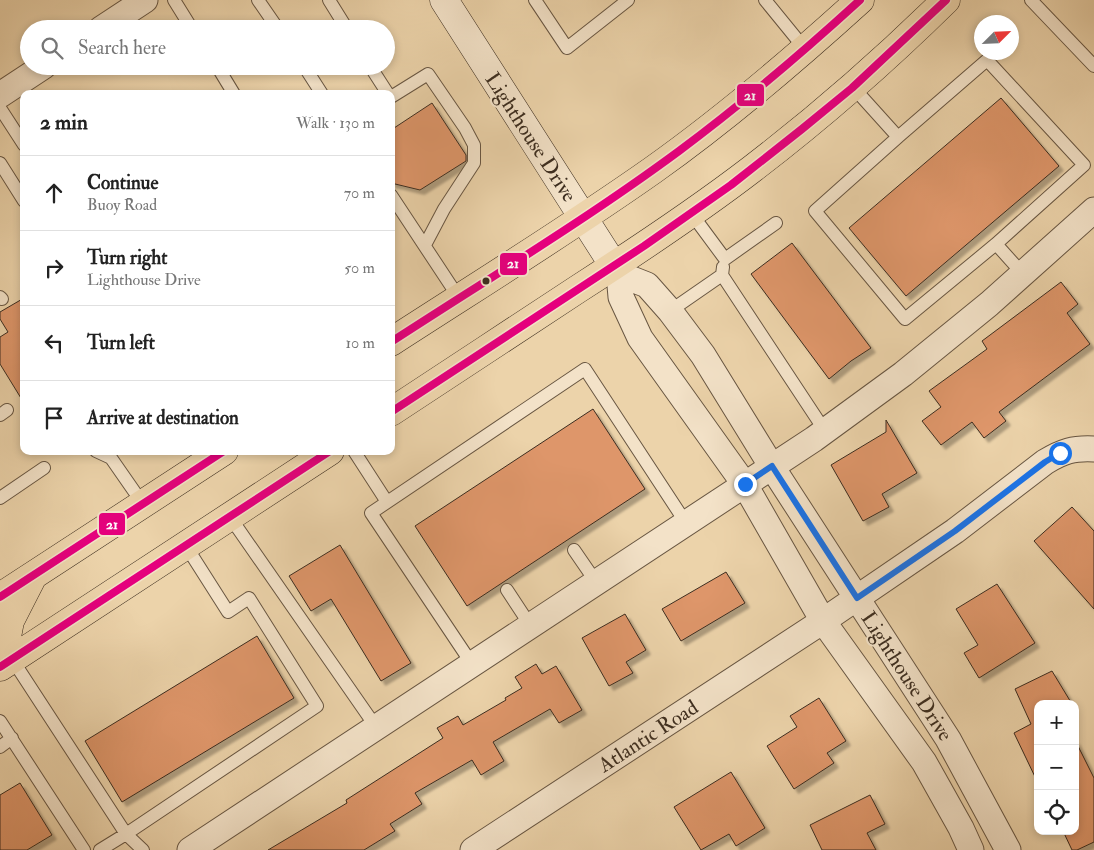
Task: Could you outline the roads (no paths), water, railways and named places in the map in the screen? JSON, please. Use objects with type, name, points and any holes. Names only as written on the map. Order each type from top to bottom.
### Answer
[{"type":"main road","points":[[395,339],[583,218],[653,170],[720,120],[806,49],[860,0]]},
{"type":"main road","points":[[395,409],[616,270],[752,169],[852,86],[946,0]]},
{"type":"main road","points":[[0,597],[218,455]]},
{"type":"main road","points":[[7,663],[324,455]]},
{"type":"main road","points":[[7,663],[6,642],[10,622],[34,575]]},
{"type":"street","points":[[115,20],[145,0]]},
{"type":"street","name":"Lighthouse Drive","points":[[444,0],[616,270],[621,297],[640,338],[745,484],[823,621],[924,762],[961,828],[971,850]]},
{"type":"street","points":[[0,95],[30,75]]},
{"type":"street","points":[[190,850],[824,431],[903,374],[989,304],[1094,210]]},
{"type":"street","name":"Lighthouse Drive","points":[[616,270],[647,285],[670,311],[703,355],[772,466],[948,739],[1008,850]]},
{"type":"street","name":"Atlantic Road","points":[[473,850],[857,598],[955,531],[1052,457],[1077,448],[1094,449]]},
{"type":"lane","points":[[174,0],[186,20]]},
{"type":"lane","points":[[258,0],[272,20]]},
{"type":"lane","points":[[329,0],[341,20]]},
{"type":"lane","points":[[536,0],[567,48],[628,0]]},
{"type":"lane","points":[[765,0],[806,49]]},
{"type":"lane","points":[[1031,0],[1094,66]]},
{"type":"lane","points":[[987,60],[1084,165],[996,244],[905,319],[815,211],[987,60]]},
{"type":"lane","points":[[395,95],[428,74],[465,128],[474,145],[474,163],[444,209],[425,245]]},
{"type":"lane","points":[[222,75],[232,90]]},
{"type":"lane","points":[[310,75],[319,90]]},
{"type":"lane","points":[[376,75],[385,90]]},
{"type":"lane","points":[[852,86],[898,138]]},
{"type":"lane","points":[[0,108],[20,140]]},
{"type":"lane","points":[[0,163],[20,195]]},
{"type":"lane","points":[[395,201],[459,298]]},
{"type":"lane","points":[[691,213],[725,259]]},
{"type":"lane","points":[[776,223],[725,259],[722,275],[824,431]]},
{"type":"lane","points":[[996,244],[1023,274]]},
{"type":"lane","points":[[670,311],[722,275]]},
{"type":"lane","points":[[472,664],[371,512],[585,369],[686,523]]},
{"type":"lane","points":[[105,455],[111,458],[143,504]]},
{"type":"lane","points":[[357,455],[386,502]]},
{"type":"lane","points":[[0,498],[44,468]]},
{"type":"lane","points":[[230,517],[376,727]]},
{"type":"lane","points":[[100,850],[317,706],[249,598],[228,612],[186,546]]},
{"type":"lane","points":[[574,550],[596,582]]},
{"type":"lane","points":[[507,590],[530,626]]},
{"type":"lane","points":[[7,663],[126,834],[143,850]]},
{"type":"lane","points":[[0,721],[84,850]]},
{"type":"lane","points":[[0,747],[12,738]]}]
